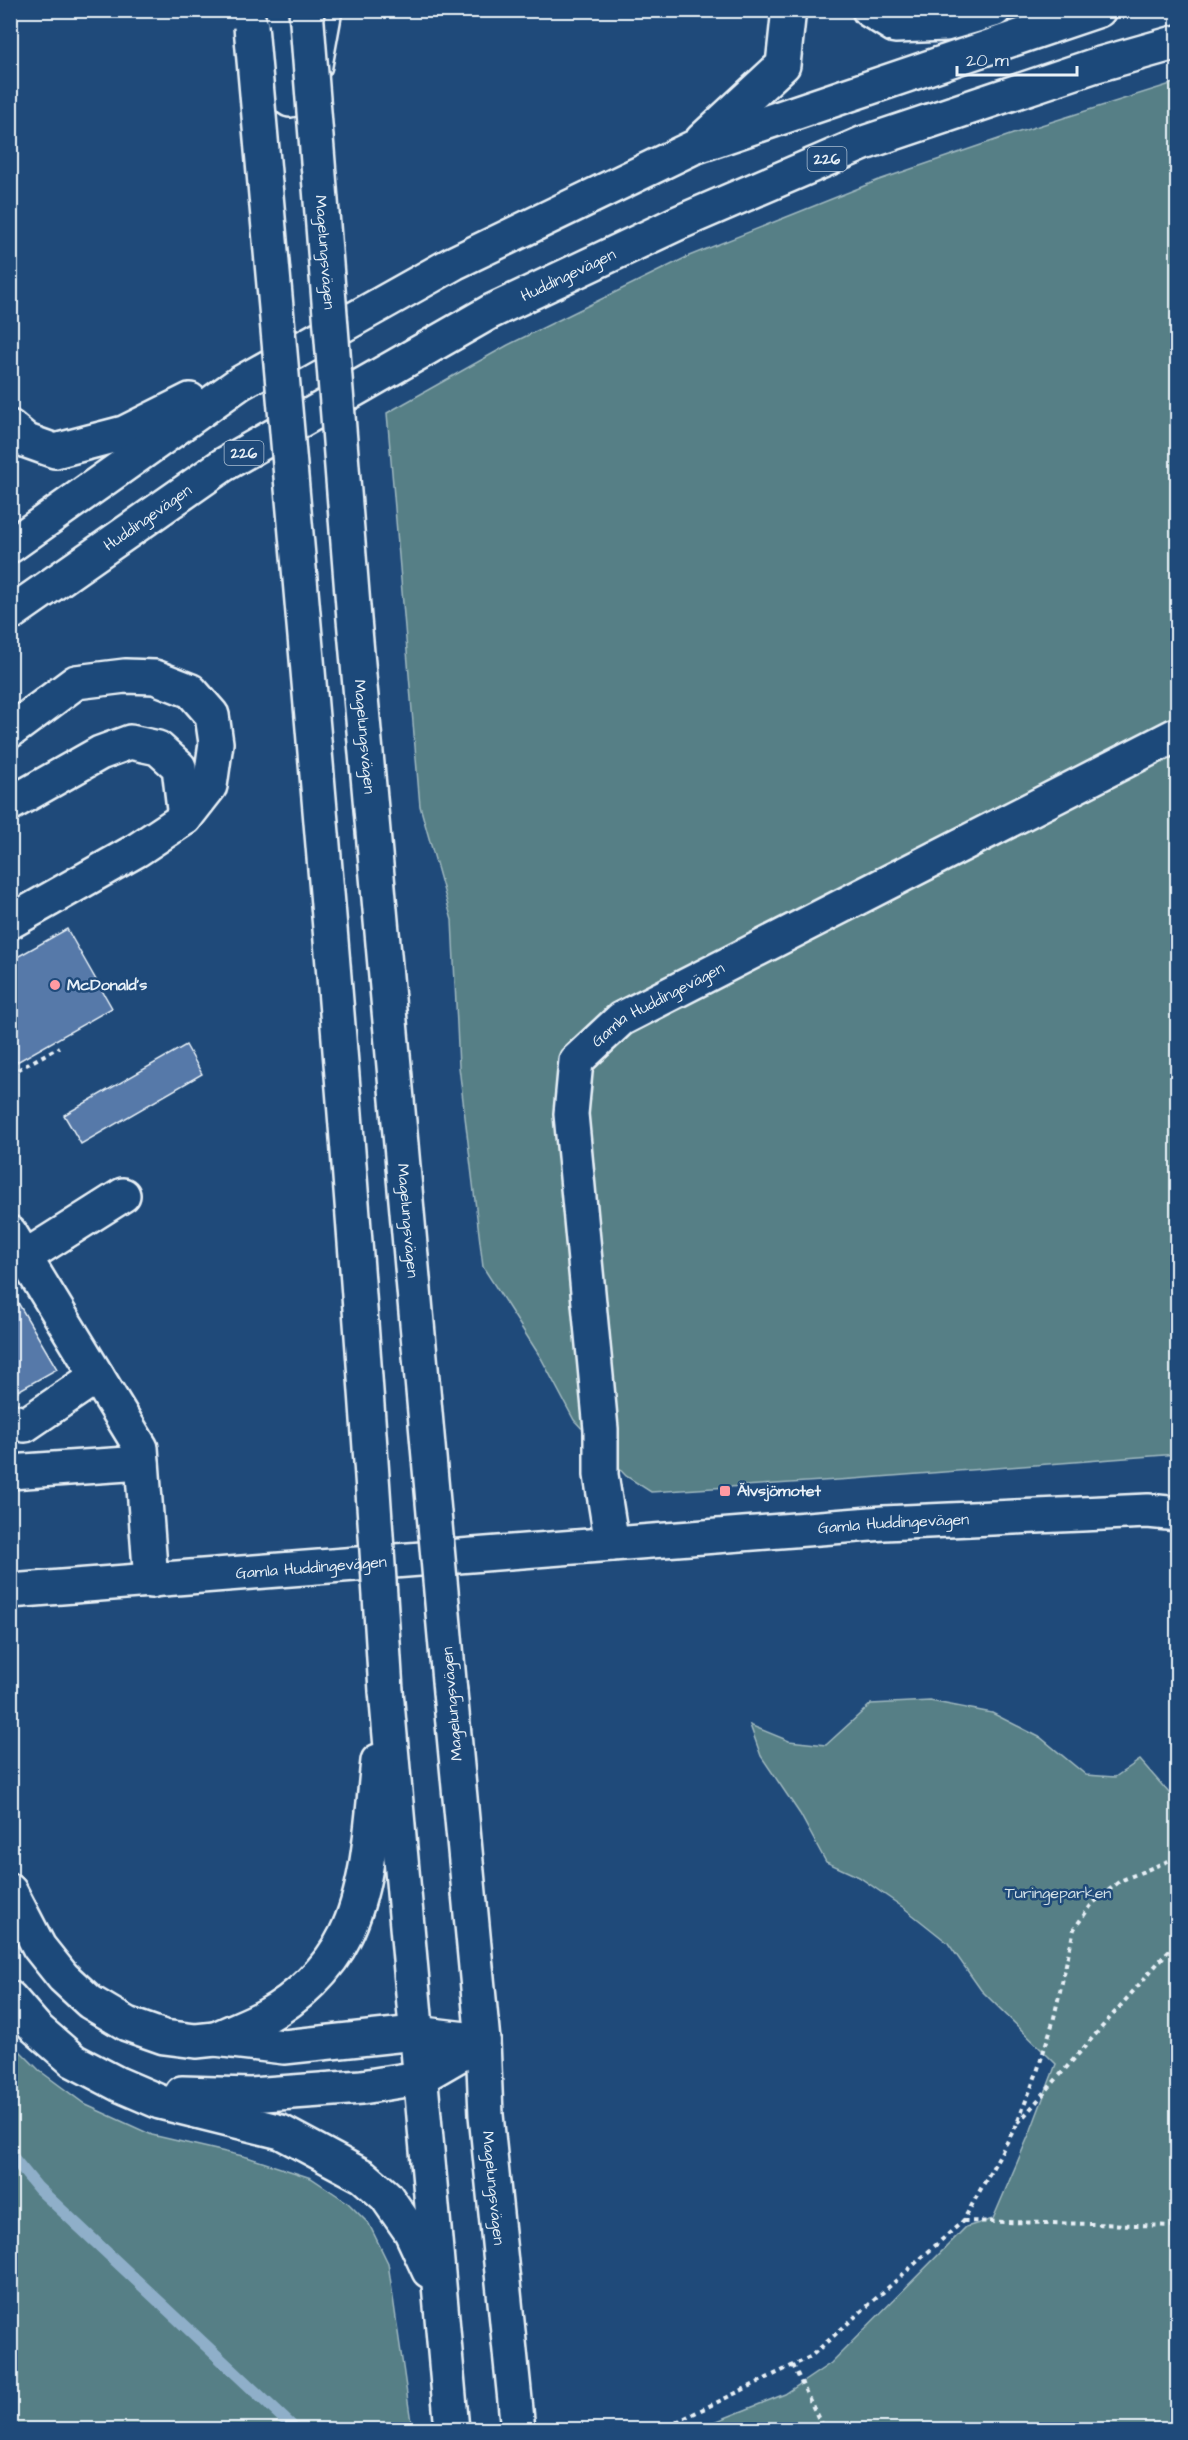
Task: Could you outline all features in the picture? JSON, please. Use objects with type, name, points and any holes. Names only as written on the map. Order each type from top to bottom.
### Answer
[{"type":"main road","points":[[283,10],[301,93]]},
{"type":"main road","name":"Magelungsvägen","points":[[306,10],[301,93],[355,630],[483,2041],[486,2115],[519,2430]]},
{"type":"main road","points":[[301,93],[326,10]]},
{"type":"main road","points":[[694,147],[783,65],[788,18],[786,10]]},
{"type":"main road","points":[[869,10],[896,26],[946,24],[994,10]]},
{"type":"main road","points":[[10,546],[240,383],[454,263],[694,147],[1099,10]]},
{"type":"main road","points":[[248,16],[305,632],[368,1394],[386,1691],[452,2430]]},
{"type":"main road","name":"Huddingevägen","points":[[10,614],[223,465],[490,312],[678,223],[864,143],[1093,66],[1178,42]]},
{"type":"main road","points":[[10,427],[27,441],[55,451],[124,433],[184,402],[240,383]]},
{"type":"main road","points":[[10,731],[75,682],[125,676],[155,677],[191,692],[212,716],[216,743],[210,786],[185,818],[137,850],[10,922]]},
{"type":"main road","name":"Gamla Huddingevägen","points":[[612,1544],[601,1475],[601,1429],[571,1114],[576,1061],[621,1019],[1178,734]]},
{"type":"main road","points":[[10,804],[100,753],[130,742],[158,748],[179,768],[185,818]]},
{"type":"main road","points":[[123,1195],[18,1245],[141,1448],[151,1581]]},
{"type":"main road","points":[[10,1420],[25,1425],[97,1376]]},
{"type":"main road","points":[[10,1472],[141,1463]]},
{"type":"main road","name":"Gamla Huddingevägen","points":[[10,1591],[884,1522],[1148,1511],[1178,1514]]},
{"type":"main road","points":[[214,2039],[266,2016],[310,1983],[345,1936],[359,1895],[368,1848],[386,1691]]},
{"type":"main road","points":[[10,1891],[39,1947],[63,1977],[90,2002],[127,2024],[164,2037],[196,2041],[214,2039],[284,2047],[415,2033],[483,2041]]},
{"type":"main road","points":[[10,1998],[36,2028],[74,2061],[118,2084],[160,2102],[281,2132],[363,2176],[386,2196],[411,2232],[439,2291]]},
{"type":"main road","points":[[118,2084],[189,2094],[251,2095],[362,2086],[419,2078],[483,2041]]},
{"type":"path","points":[[10,1074],[59,1047]]},
{"type":"path","points":[[660,2430],[810,2357],[963,2221],[1016,2126],[1036,2075],[1053,2022],[1074,1929],[1092,1904],[1120,1881],[1178,1857]]},
{"type":"path","points":[[1016,2126],[1178,1940]]},
{"type":"path","points":[[963,2221],[1178,2226]]},
{"type":"path","points":[[793,2365],[824,2430]]},
{"type":"green space","points":[[1177,82],[1177,1454],[651,1492],[626,1476],[574,1420],[541,1358],[483,1267],[459,1067],[452,920],[420,806],[387,413],[508,345],[689,256],[879,180],[1013,134]]},
{"type":"green space","name":"Turingeparken","points":[[930,1701],[992,1713],[1041,1738],[1086,1775],[1115,1777],[1140,1760],[1177,1802],[1177,2429],[697,2429],[785,2394],[831,2363],[966,2227],[993,2219],[1056,2064],[981,1990],[948,1943],[904,1908],[859,1877],[826,1862],[800,1814],[761,1756],[750,1725],[789,1741],[826,1745],[871,1704]]},
{"type":"green space","points":[[11,2042],[40,2071],[86,2105],[152,2135],[247,2157],[311,2178],[347,2202],[369,2224],[388,2263],[412,2429],[11,2429]]},
{"type":"building","name":"McDonald's","points":[[67,929],[112,1008],[10,1066],[10,961]]},
{"type":"building","points":[[186,1045],[202,1074],[81,1144],[64,1115]]},
{"type":"building","points":[[10,1289],[57,1369],[18,1391],[10,1378]]},
{"type":"waterway","points":[[10,2154],[38,2188],[296,2430]]},
{"type":"place","name":"McDonald's","points":[[55,985]]},
{"type":"place","name":"Älvsjömotet","points":[[725,1491]]}]
